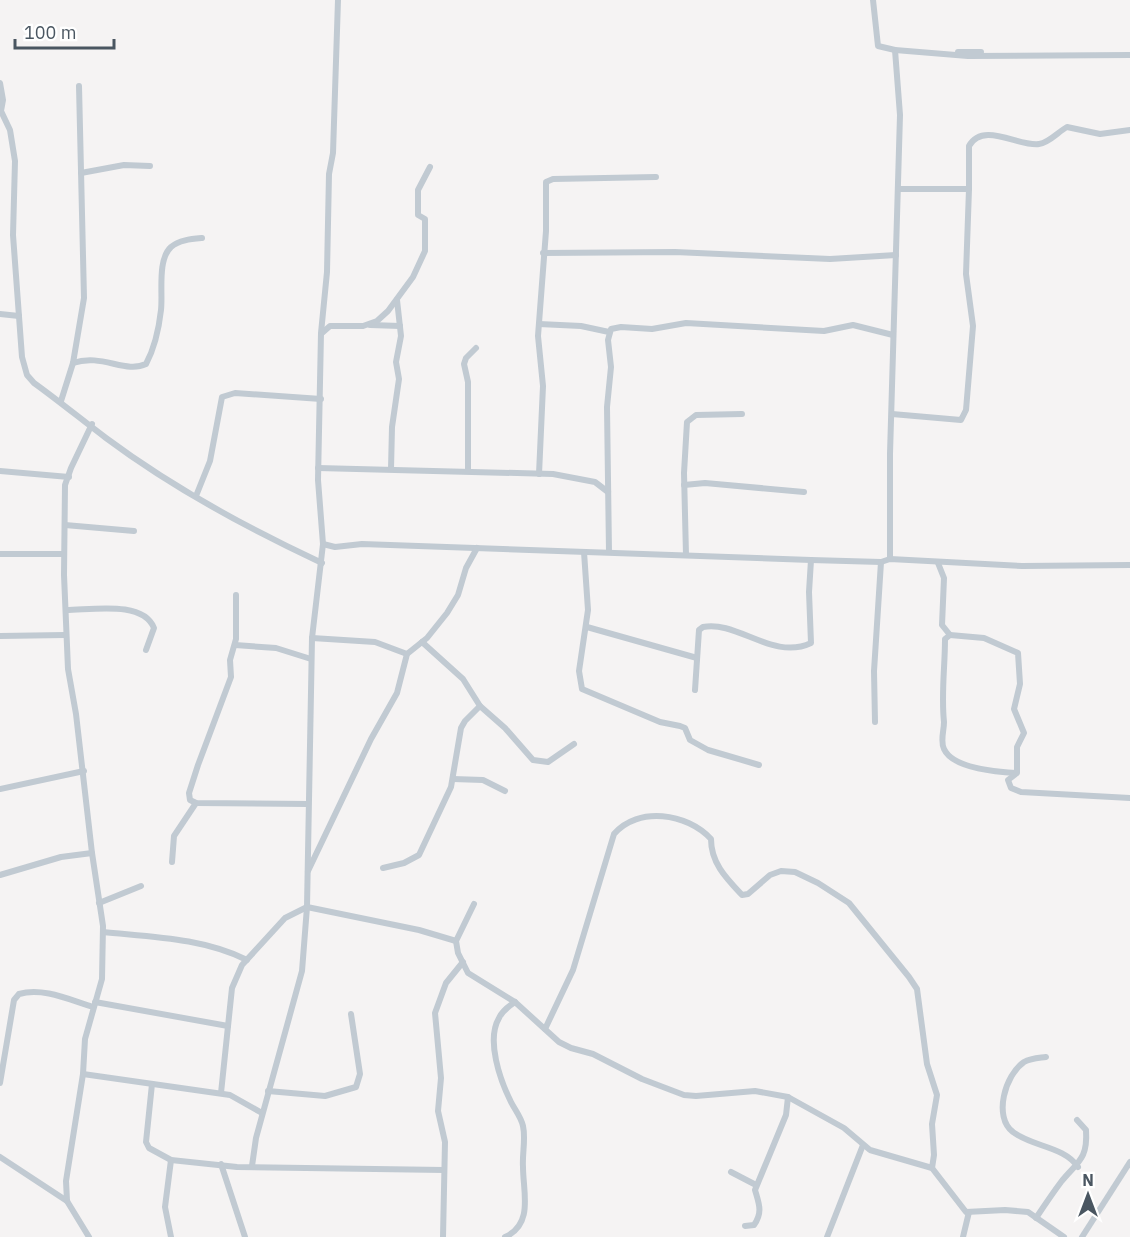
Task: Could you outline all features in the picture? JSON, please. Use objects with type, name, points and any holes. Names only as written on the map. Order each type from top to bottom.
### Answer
[{"type":"street","points":[[252,1166],[262,1113],[289,1026],[302,971],[307,907],[311,659],[323,544],[318,468],[321,333],[327,272],[329,174],[333,153],[338,0]]},
{"type":"street","points":[[873,0],[878,46],[895,50],[968,56],[1130,53]]},
{"type":"street","points":[[890,559],[893,335],[900,116],[895,50]]},
{"type":"street","points":[[0,83],[3,100],[1,111],[10,130],[15,161],[13,235],[22,357],[27,375],[33,383],[92,424],[105,438],[196,496],[255,532],[322,560]]},
{"type":"street","points":[[61,401],[73,363],[84,298],[79,86]]},
{"type":"street","points":[[892,414],[956,421],[965,415],[973,326],[966,274],[969,146],[977,138],[990,135],[1036,145],[1044,143],[1067,127],[1100,134],[1130,130]]},
{"type":"street","points":[[81,173],[124,165],[150,166]]},
{"type":"street","points":[[370,324],[388,311],[397,300],[413,277],[425,251],[425,219],[418,215],[418,190],[430,167]]},
{"type":"street","points":[[539,474],[543,386],[539,324],[547,211],[545,186],[549,180],[656,177]]},
{"type":"street","points":[[898,189],[969,189]]},
{"type":"street","points":[[73,363],[89,358],[126,366],[146,364],[153,347],[161,310],[160,285],[166,254],[176,243],[202,238]]},
{"type":"street","points":[[543,253],[663,252],[830,259],[896,255]]},
{"type":"street","points":[[391,469],[392,427],[398,395],[396,362],[400,345],[397,300]]},
{"type":"street","points":[[0,314],[19,316]]},
{"type":"street","points":[[539,324],[581,326],[609,332],[621,327],[652,329],[686,322],[824,331],[854,325],[893,335]]},
{"type":"street","points":[[321,333],[330,326],[370,324],[400,326]]},
{"type":"street","points":[[609,332],[611,367],[608,407],[609,552]]},
{"type":"street","points":[[468,471],[468,382],[464,364],[466,358],[476,348]]},
{"type":"street","points":[[196,496],[210,461],[222,397],[235,393],[321,399]]},
{"type":"street","points":[[686,555],[684,485],[688,419],[696,415],[742,414]]},
{"type":"street","points":[[67,1200],[66,1181],[83,1074],[85,1039],[102,979],[104,932],[65,635],[65,485],[92,424]]},
{"type":"street","points":[[318,468],[539,474],[595,482],[608,492]]},
{"type":"street","points":[[0,471],[69,477]]},
{"type":"street","points":[[595,482],[609,474]]},
{"type":"street","points":[[684,485],[705,483],[804,492]]},
{"type":"street","points":[[65,525],[134,531]]},
{"type":"street","points":[[323,544],[335,547],[362,544],[812,560],[881,561],[890,559],[938,563],[1130,565]]},
{"type":"street","points":[[322,560],[335,547]]},
{"type":"street","points":[[308,871],[371,739],[397,693],[407,654],[436,629],[458,595],[466,568],[477,548]]},
{"type":"street","points":[[584,552],[587,627],[579,671],[582,689],[660,722],[685,728],[690,740],[708,750],[759,765]]},
{"type":"street","points":[[0,554],[64,554]]},
{"type":"street","points":[[695,690],[699,630],[710,625],[773,645],[804,646],[811,643],[809,592],[812,560]]},
{"type":"street","points":[[875,722],[874,671],[881,561]]},
{"type":"street","points":[[938,563],[944,578],[942,625],[950,635],[984,639],[1018,653],[1020,684],[1014,709],[1024,733],[1017,747],[1017,773]]},
{"type":"street","points":[[236,595],[235,645],[230,660],[230,681],[189,793],[190,800],[196,803],[309,804]]},
{"type":"street","points":[[66,610],[128,610],[141,614],[150,619],[153,628],[146,650]]},
{"type":"street","points":[[587,627],[638,639],[658,648],[697,658]]},
{"type":"street","points":[[0,636],[65,635]]},
{"type":"street","points":[[950,635],[945,639],[942,704],[943,748],[950,756],[966,765],[984,770],[1017,773]]},
{"type":"street","points":[[312,638],[375,642],[407,654]]},
{"type":"street","points":[[422,642],[463,679],[480,706],[505,728],[533,760],[548,762],[574,744]]},
{"type":"street","points":[[235,645],[276,648],[311,659]]},
{"type":"street","points":[[383,868],[404,864],[419,855],[453,779],[465,720],[480,706]]},
{"type":"street","points":[[0,786],[84,771]]},
{"type":"street","points":[[1017,773],[1008,780],[1009,784],[1021,792],[1130,798]]},
{"type":"street","points":[[453,779],[483,780],[505,791]]},
{"type":"street","points":[[172,861],[174,836],[196,803]]},
{"type":"street","points":[[545,1029],[573,970],[614,834],[624,822],[632,820],[658,816],[679,819],[711,838],[711,851],[720,873],[742,895],[748,894],[770,875],[781,871],[795,873],[842,896],[917,989],[927,1064],[937,1095],[932,1124],[934,1155],[932,1168]]},
{"type":"street","points":[[0,875],[61,857],[92,853]]},
{"type":"street","points":[[99,903],[141,886]]},
{"type":"street","points":[[474,904],[456,941],[458,953],[468,973],[515,1002],[545,1029],[571,1048],[593,1054],[642,1079],[684,1095],[755,1091],[788,1097],[844,1128],[870,1150],[932,1168],[939,1173],[961,1208],[969,1212],[1019,1211],[1036,1218],[1056,1235],[1064,1237]]},
{"type":"street","points":[[221,1093],[232,988],[246,960],[294,911],[307,907],[419,930],[456,941]]},
{"type":"street","points":[[104,932],[225,949],[246,960]]},
{"type":"street","points":[[443,1237],[444,1135],[438,1111],[441,1078],[435,1013],[446,983],[464,962]]},
{"type":"street","points":[[0,1083],[14,1000],[19,993],[36,992],[57,995],[94,1004],[228,1026]]},
{"type":"street","points":[[505,1237],[519,1227],[523,1218],[526,1197],[522,1170],[525,1135],[520,1117],[506,1091],[493,1035],[499,1016],[515,1002]]},
{"type":"street","points":[[268,1091],[325,1096],[356,1087],[360,1074],[351,1014]]},
{"type":"street","points":[[1046,1057],[1023,1063],[1014,1074],[1004,1097],[1004,1120],[1013,1133],[1070,1158],[1078,1167]]},
{"type":"street","points":[[83,1074],[221,1093],[230,1095],[262,1113]]},
{"type":"street","points":[[152,1084],[146,1142],[149,1148],[171,1160],[252,1166],[444,1170]]},
{"type":"street","points":[[745,1226],[754,1225],[760,1215],[756,1185],[786,1115],[788,1097]]},
{"type":"street","points":[[1036,1218],[1063,1180],[1078,1167],[1087,1144],[1086,1130],[1077,1120]]},
{"type":"street","points":[[827,1237],[863,1145]]},
{"type":"street","points":[[0,1157],[67,1200],[89,1237]]},
{"type":"street","points":[[171,1160],[165,1207],[171,1237]]},
{"type":"street","points":[[1082,1237],[1130,1162]]},
{"type":"street","points":[[221,1164],[245,1237]]},
{"type":"street","points":[[731,1172],[756,1185]]},
{"type":"street","points":[[1122,1175],[1130,1178]]},
{"type":"street","points":[[963,1237],[969,1212]]}]
